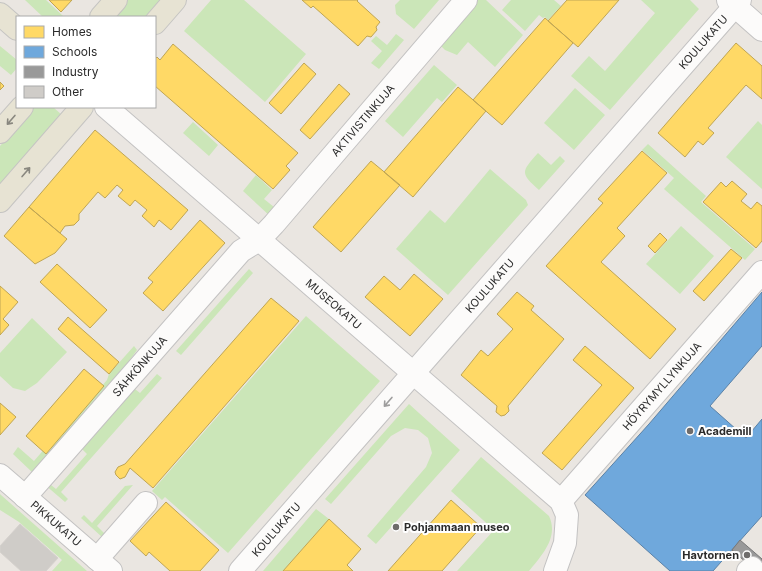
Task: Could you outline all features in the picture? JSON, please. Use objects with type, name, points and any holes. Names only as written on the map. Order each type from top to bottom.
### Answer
[{"type":"main road","points":[[102,16],[116,0]]},
{"type":"main road","points":[[156,22],[175,0]]},
{"type":"main road","points":[[0,14],[16,28]]},
{"type":"main road","points":[[0,132],[21,108]]},
{"type":"main road","points":[[0,201],[81,108]]},
{"type":"street","name":"AKTIVISTINKUJA","points":[[259,240],[466,0]]},
{"type":"street","points":[[734,2],[762,30]]},
{"type":"street","name":"KOULUKATU","points":[[240,571],[734,2]]},
{"type":"street","name":"MUSEOKATU","points":[[107,108],[561,501]]},
{"type":"street","name":"SÄHKÖNKUJA","points":[[25,497],[241,251],[259,240]]},
{"type":"street","name":"HÖYRYMYLLYNKUJA","points":[[561,501],[762,272]]},
{"type":"street","name":"PIKKUKATU","points":[[0,475],[104,565]]},
{"type":"street","points":[[555,571],[565,543],[567,515],[561,501]]},
{"type":"street","points":[[104,565],[146,503]]},
{"type":"green space","points":[[25,0],[46,0],[63,16],[42,16]]},
{"type":"green space","points":[[127,0],[163,0],[149,16],[113,16]]},
{"type":"green space","points":[[211,0],[244,0],[306,54],[265,102],[184,31]]},
{"type":"green space","points":[[400,0],[439,0],[414,29],[396,14],[395,5]]},
{"type":"green space","points":[[474,0],[486,0],[523,35],[495,67],[468,42],[457,55],[445,50],[437,42]]},
{"type":"green space","points":[[511,0],[554,0],[561,6],[548,20],[539,15],[525,31],[502,10]]},
{"type":"green space","points":[[641,0],[690,0],[699,9],[610,110],[571,76],[589,56],[605,71],[655,13]]},
{"type":"green space","points":[[396,34],[404,40],[379,69],[371,63],[382,51],[371,41],[376,36],[387,45]]},
{"type":"green space","points":[[0,46],[16,59],[16,69],[11,75],[0,66]]},
{"type":"green space","points":[[434,65],[457,85],[442,102],[437,98],[403,137],[385,121]]},
{"type":"green space","points":[[575,88],[605,115],[574,150],[544,123]]},
{"type":"green space","points":[[32,108],[54,108],[62,115],[0,186],[0,146]]},
{"type":"green space","points":[[758,121],[762,125],[762,189],[726,157]]},
{"type":"green space","points":[[193,122],[218,145],[209,156],[183,133]]},
{"type":"green space","points":[[648,144],[706,196],[701,202],[755,249],[745,260],[664,189],[674,178],[642,150]]},
{"type":"green space","points":[[538,153],[551,165],[560,156],[565,161],[539,190],[528,180],[525,172],[528,164]]},
{"type":"green space","points":[[490,169],[526,200],[528,205],[448,295],[396,249],[430,210],[445,223]]},
{"type":"green space","points":[[256,175],[272,190],[264,199],[274,207],[276,212],[271,217],[243,191]]},
{"type":"green space","points":[[681,226],[714,256],[680,294],[646,264]]},
{"type":"green space","points":[[249,269],[253,273],[181,355],[176,351]]},
{"type":"green space","points":[[306,316],[380,381],[228,553],[165,497],[162,500],[152,491]]},
{"type":"green space","points":[[32,318],[67,352],[37,383],[25,391],[13,388],[0,376],[0,353]]},
{"type":"green space","points":[[134,346],[137,350],[119,375],[33,473],[13,454],[18,447],[34,461],[46,447],[51,445]]},
{"type":"green space","points":[[157,374],[162,378],[61,492],[68,499],[65,502],[44,484],[46,481],[56,489],[87,454],[78,445],[131,386],[140,393]]},
{"type":"green space","points":[[409,404],[460,450],[376,544],[367,536],[426,467],[432,453],[428,438],[418,430],[405,428],[391,436],[331,504],[325,499]]},
{"type":"green space","points":[[481,457],[549,516],[552,524],[552,531],[548,545],[529,571],[457,571],[494,530],[451,491]]},
{"type":"green space","points":[[133,485],[97,526],[105,534],[102,537],[81,518],[84,515],[92,523],[125,486]]},
{"type":"green space","points":[[0,494],[87,571],[52,571],[62,560],[19,522],[0,510]]},
{"type":"green space","points":[[316,509],[329,519],[283,571],[263,571]]},
{"type":"building: Homes","points":[[49,0],[72,0],[61,12]]},
{"type":"building: Homes","points":[[302,0],[358,0],[357,1],[380,22],[376,27],[377,30],[371,37],[367,36],[358,46],[313,6],[311,8]]},
{"type":"building: Homes","points":[[567,0],[619,0],[578,47],[548,21]]},
{"type":"building: Homes","points":[[545,18],[573,43],[502,125],[473,100]]},
{"type":"building: Homes","points":[[736,43],[762,66],[762,99],[746,85],[708,128],[714,133],[703,145],[698,141],[685,157],[658,133]]},
{"type":"building: Homes","points":[[173,44],[298,153],[286,166],[290,170],[273,189],[156,87],[156,58],[157,57],[160,60]]},
{"type":"building: Homes","points":[[304,63],[316,74],[281,114],[269,103]]},
{"type":"building: Homes","points":[[0,82],[4,86],[0,90]]},
{"type":"building: Homes","points":[[339,84],[350,94],[310,139],[300,130]]},
{"type":"building: Homes","points":[[458,87],[486,111],[413,197],[384,172]]},
{"type":"building: Homes","points":[[95,130],[188,210],[171,230],[159,220],[154,227],[142,216],[147,210],[135,200],[130,206],[118,196],[123,190],[117,185],[105,198],[98,192],[79,214],[79,220],[74,225],[65,226],[60,233],[29,207]]},
{"type":"building: Homes","points":[[642,151],[667,173],[617,228],[625,236],[601,262],[676,329],[650,359],[546,266],[603,203],[598,199]]},
{"type":"building: Homes","points":[[371,161],[400,185],[341,252],[313,227]]},
{"type":"building: Homes","points":[[732,181],[747,194],[741,201],[751,209],[757,202],[762,206],[762,241],[756,248],[703,202],[721,182],[726,187]]},
{"type":"building: Homes","points":[[29,207],[67,239],[55,253],[35,264],[4,236]]},
{"type":"building: Homes","points":[[200,220],[225,243],[163,311],[143,293],[153,282],[148,278]]},
{"type":"building: Homes","points":[[660,233],[667,240],[655,253],[648,246]]},
{"type":"building: Homes","points":[[731,249],[742,258],[704,301],[693,291]]},
{"type":"building: Homes","points":[[57,264],[107,310],[90,328],[40,282]]},
{"type":"building: Homes","points":[[414,274],[443,299],[410,336],[365,297],[384,276],[400,290]]},
{"type":"building: Homes","points":[[0,286],[18,302],[3,319],[9,325],[0,335]]},
{"type":"building: Homes","points":[[517,292],[534,306],[531,310],[564,339],[508,406],[509,411],[505,415],[501,416],[496,412],[497,406],[461,375],[481,350],[488,356],[513,329],[497,314]]},
{"type":"building: Homes","points":[[271,298],[299,321],[153,488],[130,468],[125,477],[120,479],[115,472],[118,467],[125,464]]},
{"type":"building: Homes","points":[[68,317],[119,362],[109,374],[58,329]]},
{"type":"building: Homes","points":[[585,346],[634,388],[562,470],[542,453],[602,385],[573,360]]},
{"type":"building: Homes","points":[[84,369],[104,386],[46,454],[26,436]]},
{"type":"building: Homes","points":[[0,403],[16,417],[0,435]]},
{"type":"building: Homes","points":[[451,500],[481,527],[442,571],[388,571]]},
{"type":"building: Homes","points":[[166,502],[219,550],[200,571],[170,571],[149,552],[146,556],[130,541]]},
{"type":"building: Homes","points":[[329,519],[361,549],[347,565],[353,571],[283,571]]},
{"type":"building: Schools","name":"Academill","points":[[762,292],[762,346],[710,406],[746,438],[762,419],[762,516],[713,571],[670,571],[585,495],[649,424]]},
{"type":"building: Industry","name":"Havtornen","points":[[740,540],[762,559],[762,571],[756,571],[732,550]]},
{"type":"building: Other","points":[[20,524],[58,558],[46,571],[21,571],[0,552],[0,546]]},
{"type":"place","name":"Academill","points":[[690,431]]},
{"type":"place","name":"Pohjanmaan museo","points":[[396,527]]},
{"type":"place","name":"Havtornen","points":[[747,555]]}]
